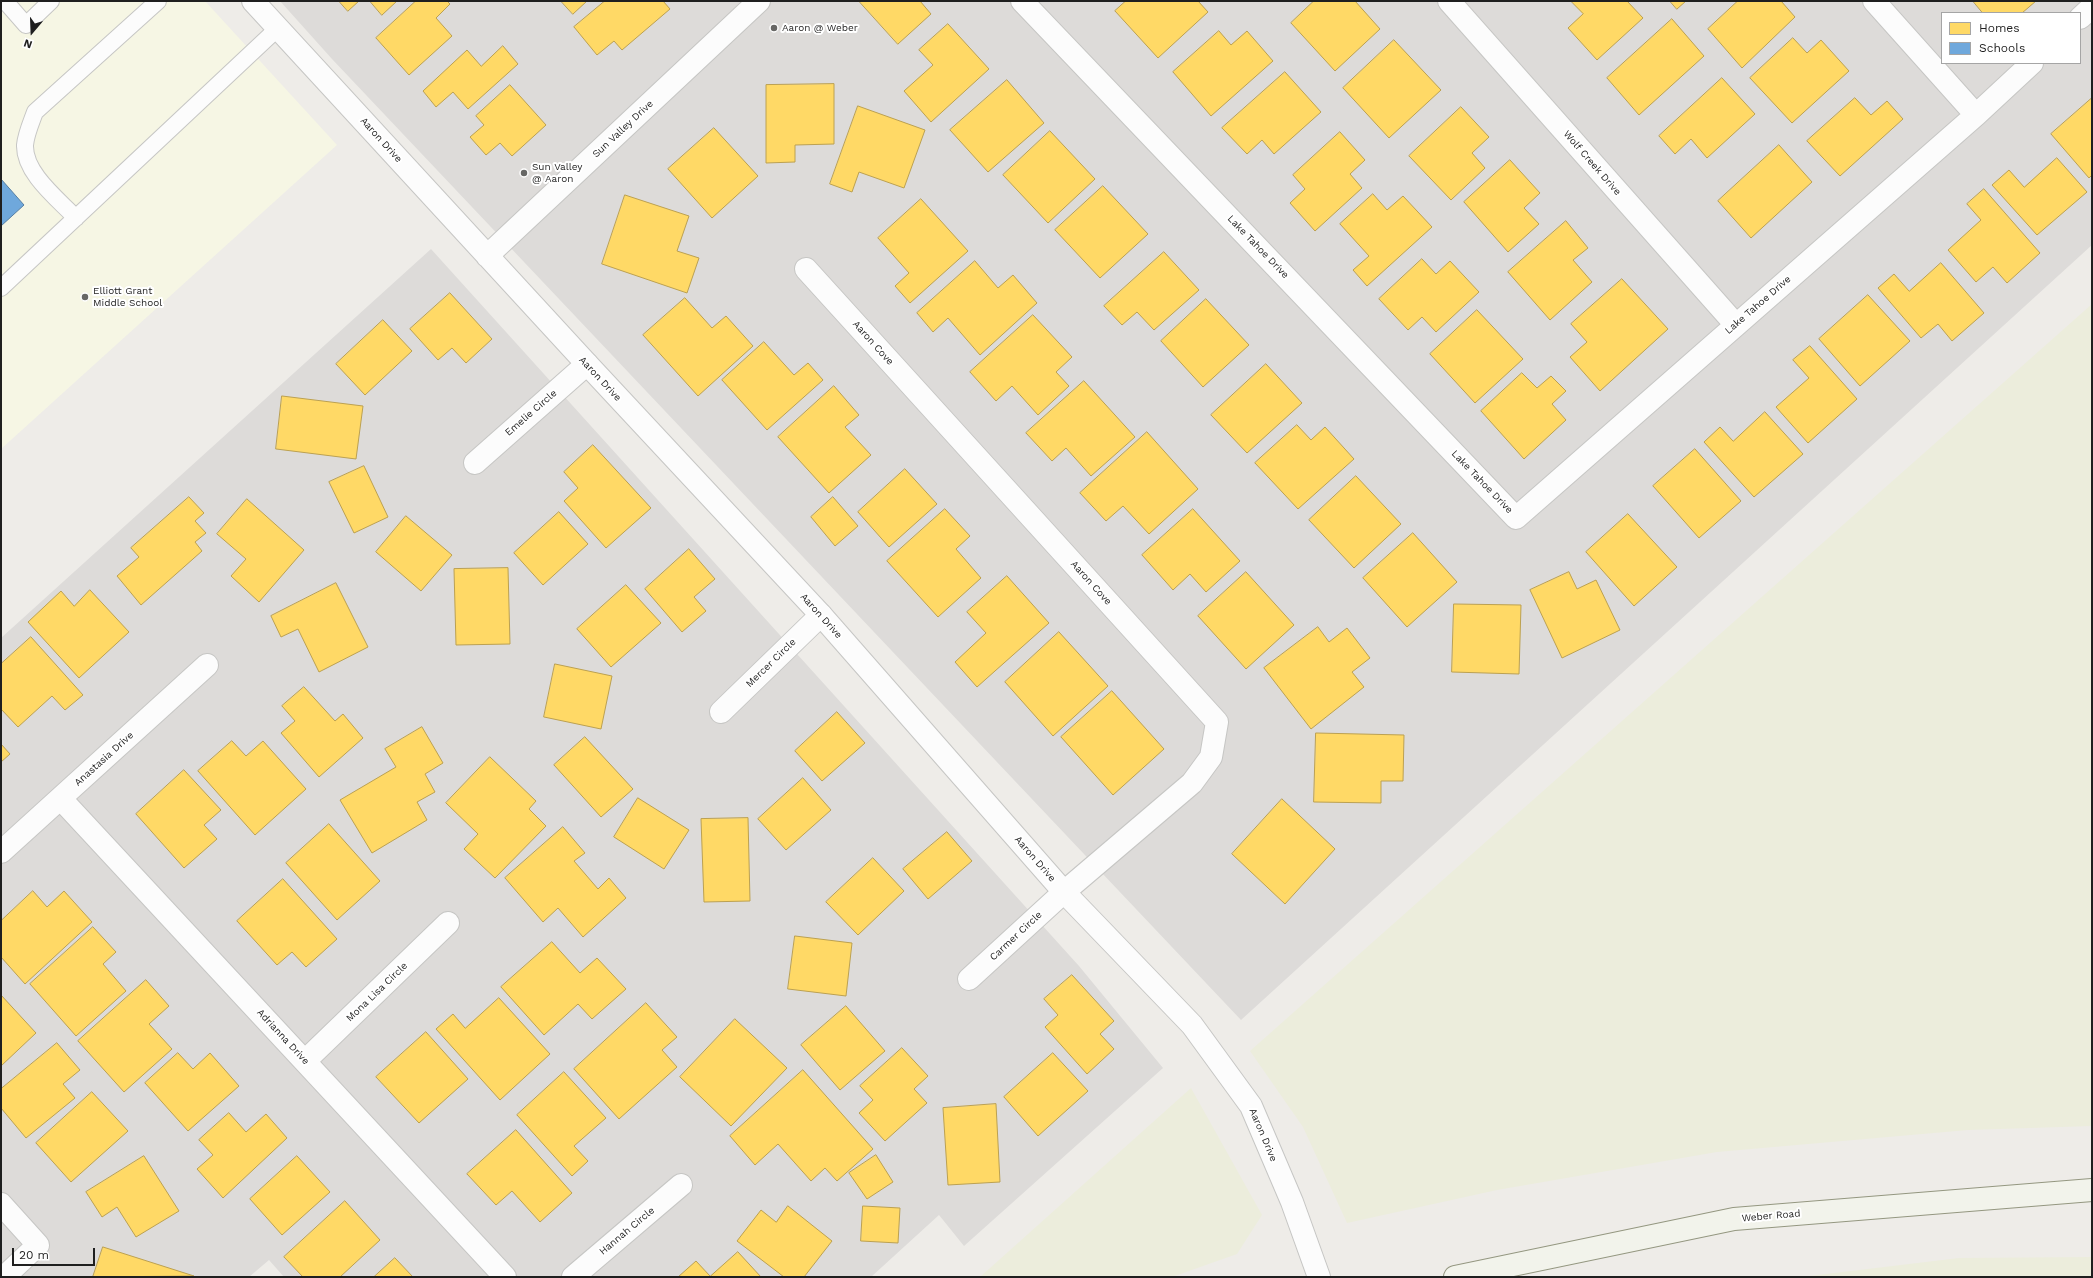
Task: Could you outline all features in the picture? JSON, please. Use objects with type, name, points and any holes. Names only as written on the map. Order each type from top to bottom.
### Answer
[{"type":"main road","name":"Weber Road","points":[[1455,1277],[1734,1219],[2092,1190]]},
{"type":"street","name":"Aaron Drive","points":[[253,1],[487,256],[821,615],[1064,892],[1192,1025],[1251,1106],[1292,1202],[1319,1277]]},
{"type":"street","name":"Lake Tahoe Drive","points":[[1022,1],[1516,518],[1976,115],[2031,64]]},
{"type":"street","name":"Wolf Creek Drive","points":[[1449,1],[1736,325]]},
{"type":"street","points":[[1874,1],[1976,115]]},
{"type":"street","name":"Sun Valley Drive","points":[[487,256],[755,2]]},
{"type":"street","points":[[2081,17],[2092,7]]},
{"type":"street","name":"Aaron Cove","points":[[806,269],[1217,722],[1211,757],[1192,783],[1064,892]]},
{"type":"street","name":"Emelie Circle","points":[[475,463],[587,364]]},
{"type":"street","name":"Mercer Circle","points":[[721,712],[821,615]]},
{"type":"street","name":"Anastasia Drive","points":[[1,852],[207,665]]},
{"type":"street","name":"Adrianna Drive","points":[[61,798],[505,1277]]},
{"type":"street","name":"Carmer Circle","points":[[969,979],[1064,892]]},
{"type":"street","name":"Mona Lisa Circle","points":[[305,1061],[448,923]]},
{"type":"street","name":"Hannah Circle","points":[[573,1277],[681,1185]]},
{"type":"street","points":[[1,1204],[38,1245],[4,1277]]},
{"type":"lane","points":[[5,1],[26,25],[50,1]]},
{"type":"lane","points":[[76,218],[32,172],[25,146],[27,134],[35,112],[158,1]]},
{"type":"lane","points":[[1,288],[278,28]]},
{"type":"shaded area","name":"Elliott Grant Middle School","points":[[1,1],[205,1],[337,145],[1,449]]},
{"type":"shaded area","points":[[280,1],[2092,1],[2092,245],[1241,1020],[332,59]]},
{"type":"shaded area","points":[[431,249],[1079,966],[1163,1068],[964,1246],[939,1215],[871,1277],[284,1277],[269,1260],[249,1277],[1,1277],[1,638]]},
{"type":"shaded area","points":[[2092,304],[2092,1126],[1968,1130],[1717,1152],[1497,1190],[1347,1223],[1303,1127],[1250,1051]]},
{"type":"shaded area","points":[[1191,1088],[1262,1215],[1237,1254],[1172,1277],[980,1277]]},
{"type":"shaded area","points":[[2092,1257],[2092,1277],[1801,1277],[1959,1258]]},
{"type":"building: Homes","points":[[339,1],[359,1],[348,11]]},
{"type":"building: Homes","points":[[370,1],[397,1],[382,15]]},
{"type":"building: Homes","points":[[416,1],[447,1],[450,4],[436,18],[452,36],[409,75],[376,38]]},
{"type":"building: Homes","points":[[561,1],[587,1],[573,14]]},
{"type":"building: Homes","points":[[605,1],[663,1],[670,9],[622,50],[614,41],[597,55],[574,27]]},
{"type":"building: Homes","points":[[859,1],[920,1],[931,14],[898,44]]},
{"type":"building: Homes","points":[[1126,1],[1198,1],[1208,12],[1158,58],[1115,11]]},
{"type":"building: Homes","points":[[1314,1],[1355,1],[1380,29],[1335,71],[1291,23]]},
{"type":"building: Homes","points":[[1571,1],[1627,1],[1643,18],[1597,60],[1568,28],[1583,14]]},
{"type":"building: Homes","points":[[1670,1],[1686,1],[1677,9]]},
{"type":"building: Homes","points":[[1738,1],[1781,1],[1795,17],[1742,68],[1708,29]]},
{"type":"building: Homes","points":[[1973,1],[2036,1],[2023,12],[1982,12]]},
{"type":"building: Homes","points":[[1672,19],[1704,56],[1639,115],[1607,78]]},
{"type":"building: Homes","points":[[948,24],[989,69],[931,122],[904,91],[933,65],[919,50]]},
{"type":"building: Homes","points":[[1219,31],[1231,45],[1247,31],[1273,61],[1211,116],[1173,72]]},
{"type":"building: Homes","points":[[1793,38],[1807,53],[1821,40],[1849,71],[1792,123],[1750,78]]},
{"type":"building: Homes","points":[[1394,40],[1441,90],[1389,138],[1343,88]]},
{"type":"building: Homes","points":[[503,46],[518,64],[468,109],[453,92],[436,107],[423,91],[467,50],[481,66]]},
{"type":"building: Homes","points":[[1285,72],[1321,112],[1274,154],[1262,140],[1247,154],[1222,128]]},
{"type":"building: Homes","points":[[1722,78],[1755,114],[1707,158],[1691,139],[1675,154],[1659,136]]},
{"type":"building: Homes","points":[[1007,80],[1044,123],[988,172],[950,130]]},
{"type":"building: Homes","points":[[834,84],[834,144],[795,145],[795,162],[766,163],[766,85]]},
{"type":"building: Homes","points":[[510,85],[546,125],[512,156],[500,143],[486,155],[470,137],[484,125],[476,116]]},
{"type":"building: Homes","points":[[1855,98],[1871,115],[1887,101],[1903,119],[1840,176],[1807,141]]},
{"type":"building: Homes","points":[[2092,98],[2092,175],[2089,178],[2051,134]]},
{"type":"building: Homes","points":[[858,106],[925,130],[904,188],[859,172],[852,192],[830,184]]},
{"type":"building: Homes","points":[[1461,107],[1489,137],[1472,153],[1485,168],[1451,200],[1409,156]]},
{"type":"building: Homes","points":[[714,128],[758,176],[712,218],[668,169]]},
{"type":"building: Homes","points":[[1050,131],[1095,179],[1048,223],[1003,175]]},
{"type":"building: Homes","points":[[1340,132],[1365,160],[1350,174],[1362,188],[1315,231],[1290,203],[1305,189],[1293,175]]},
{"type":"building: Homes","points":[[1779,145],[1812,182],[1751,238],[1718,201]]},
{"type":"building: Homes","points":[[2057,158],[2087,192],[2037,235],[1992,185],[2009,170],[2024,187]]},
{"type":"building: Homes","points":[[1510,160],[1540,193],[1524,208],[1539,224],[1508,252],[1464,202]]},
{"type":"building: Homes","points":[[1103,186],[1148,234],[1100,278],[1055,230]]},
{"type":"building: Homes","points":[[1984,189],[2040,253],[2007,283],[1993,267],[1976,282],[1948,250],[1981,220],[1967,204]]},
{"type":"building: Homes","points":[[1373,194],[1387,210],[1403,196],[1432,227],[1367,286],[1353,270],[1369,256],[1340,224]]},
{"type":"building: Homes","points":[[625,195],[689,216],[677,251],[699,258],[687,293],[602,264]]},
{"type":"building: Homes","points":[[921,199],[968,251],[910,303],[895,286],[909,273],[878,238]]},
{"type":"building: Homes","points":[[1566,221],[1588,248],[1573,260],[1592,282],[1550,320],[1508,272]]},
{"type":"building: Homes","points":[[1164,252],[1199,290],[1154,330],[1137,312],[1122,325],[1104,306]]},
{"type":"building: Homes","points":[[1422,259],[1436,274],[1450,261],[1479,292],[1436,332],[1422,317],[1408,330],[1379,299]]},
{"type":"building: Homes","points":[[975,261],[998,288],[1013,275],[1037,303],[980,355],[948,318],[933,332],[917,313]]},
{"type":"building: Homes","points":[[1941,263],[1984,313],[1952,341],[1938,324],[1921,338],[1878,288],[1894,274],[1909,291]]},
{"type":"building: Homes","points":[[1622,279],[1668,329],[1600,391],[1570,357],[1587,342],[1571,324]]},
{"type":"building: Homes","points":[[450,293],[492,339],[466,363],[452,348],[438,360],[410,329]]},
{"type":"building: Homes","points":[[1868,295],[1910,341],[1860,386],[1819,339]]},
{"type":"building: Homes","points":[[685,298],[712,328],[726,316],[753,346],[698,396],[643,335]]},
{"type":"building: Homes","points":[[1206,299],[1249,345],[1203,387],[1161,341]]},
{"type":"building: Homes","points":[[1477,310],[1523,359],[1475,403],[1430,354]]},
{"type":"building: Homes","points":[[1033,315],[1072,357],[1056,372],[1069,386],[1038,415],[1012,386],[996,401],[970,372]]},
{"type":"building: Homes","points":[[383,320],[412,351],[365,395],[336,364]]},
{"type":"building: Homes","points":[[764,342],[794,375],[808,363],[823,380],[767,430],[722,380]]},
{"type":"building: Homes","points":[[1810,346],[1857,399],[1808,443],[1776,407],[1809,378],[1793,360]]},
{"type":"building: Homes","points":[[1266,364],[1302,403],[1247,453],[1211,415]]},
{"type":"building: Homes","points":[[1522,373],[1537,388],[1551,376],[1566,391],[1552,404],[1566,420],[1524,459],[1481,411]]},
{"type":"building: Homes","points":[[1084,381],[1135,437],[1091,476],[1066,448],[1052,461],[1026,433]]},
{"type":"building: Homes","points":[[834,386],[859,415],[845,427],[871,455],[829,493],[778,437]]},
{"type":"building: Homes","points":[[282,396],[363,406],[356,459],[276,449]]},
{"type":"building: Homes","points":[[1765,412],[1803,454],[1754,497],[1704,442],[1720,427],[1733,441]]},
{"type":"building: Homes","points":[[1297,425],[1311,440],[1325,427],[1354,459],[1298,509],[1255,463]]},
{"type":"building: Homes","points":[[1147,432],[1198,489],[1149,534],[1123,506],[1106,521],[1080,493]]},
{"type":"building: Homes","points":[[593,445],[651,508],[606,548],[564,501],[578,488],[564,472]]},
{"type":"building: Homes","points":[[1695,449],[1741,501],[1699,538],[1653,486]]},
{"type":"building: Homes","points":[[364,466],[388,517],[354,533],[329,482]]},
{"type":"building: Homes","points":[[905,469],[937,504],[889,547],[858,512]]},
{"type":"building: Homes","points":[[1356,476],[1401,524],[1354,568],[1309,520]]},
{"type":"building: Homes","points":[[189,497],[204,513],[195,521],[206,533],[195,542],[202,551],[141,605],[117,576],[139,557],[131,548]]},
{"type":"building: Homes","points":[[833,497],[858,526],[835,546],[811,517]]},
{"type":"building: Homes","points":[[247,499],[304,550],[259,602],[231,576],[246,559],[217,534]]},
{"type":"building: Homes","points":[[945,509],[970,536],[956,549],[981,578],[938,617],[887,561]]},
{"type":"building: Homes","points":[[1193,509],[1240,561],[1206,592],[1190,574],[1173,590],[1142,555]]},
{"type":"building: Homes","points":[[559,512],[588,544],[543,585],[514,553]]},
{"type":"building: Homes","points":[[1628,514],[1677,567],[1634,606],[1586,552]]},
{"type":"building: Homes","points":[[406,516],[452,555],[421,591],[376,552]]},
{"type":"building: Homes","points":[[1413,533],[1457,582],[1407,627],[1363,578]]},
{"type":"building: Homes","points":[[689,549],[715,579],[694,597],[706,611],[682,632],[645,589]]},
{"type":"building: Homes","points":[[508,568],[510,644],[456,645],[454,569]]},
{"type":"building: Homes","points":[[1246,572],[1294,625],[1246,669],[1198,616]]},
{"type":"building: Homes","points":[[1569,572],[1577,589],[1596,580],[1620,630],[1562,658],[1530,590]]},
{"type":"building: Homes","points":[[1007,576],[1049,623],[977,687],[955,662],[986,633],[967,612]]},
{"type":"building: Homes","points":[[336,583],[368,647],[319,672],[298,629],[281,637],[271,616]]},
{"type":"building: Homes","points":[[626,585],[661,623],[611,667],[577,629]]},
{"type":"building: Homes","points":[[90,590],[129,632],[79,678],[28,622],[61,591],[74,606]]},
{"type":"building: Homes","points":[[1454,604],[1521,605],[1519,674],[1452,672]]},
{"type":"building: Homes","points":[[1318,627],[1329,642],[1347,628],[1370,658],[1352,672],[1364,687],[1311,729],[1264,668]]},
{"type":"building: Homes","points":[[1059,632],[1108,686],[1053,736],[1005,682]]},
{"type":"building: Homes","points":[[31,637],[83,695],[65,710],[52,696],[18,727],[1,709],[1,664]]},
{"type":"building: Homes","points":[[555,664],[612,676],[601,729],[544,717]]},
{"type":"building: Homes","points":[[304,687],[335,721],[343,714],[363,738],[319,777],[281,733],[295,721],[282,706]]},
{"type":"building: Homes","points":[[1112,691],[1164,749],[1113,795],[1061,737]]},
{"type":"building: Homes","points":[[837,712],[865,743],[822,781],[795,751]]},
{"type":"building: Homes","points":[[422,727],[443,763],[425,774],[435,792],[417,802],[427,820],[372,853],[340,800],[396,767],[385,749]]},
{"type":"building: Homes","points":[[1316,733],[1404,735],[1403,781],[1381,781],[1381,803],[1314,802]]},
{"type":"building: Homes","points":[[585,737],[633,789],[601,817],[554,765]]},
{"type":"building: Homes","points":[[232,741],[246,756],[263,741],[306,789],[255,835],[198,771]]},
{"type":"building: Homes","points":[[1,744],[10,754],[1,762]]},
{"type":"building: Homes","points":[[490,757],[536,801],[529,809],[546,826],[495,878],[464,849],[478,834],[446,803]]},
{"type":"building: Homes","points":[[184,770],[221,810],[204,825],[217,839],[184,868],[136,814]]},
{"type":"building: Homes","points":[[803,778],[831,810],[786,850],[758,819]]},
{"type":"building: Homes","points":[[638,798],[689,830],[664,869],[614,837]]},
{"type":"building: Homes","points":[[1282,799],[1335,849],[1285,904],[1232,854]]},
{"type":"building: Homes","points":[[748,818],[750,901],[704,902],[701,819]]},
{"type":"building: Homes","points":[[329,824],[380,881],[337,920],[286,863]]},
{"type":"building: Homes","points":[[563,827],[585,853],[574,861],[598,889],[609,878],[626,898],[583,937],[558,908],[543,922],[505,878]]},
{"type":"building: Homes","points":[[947,832],[972,861],[928,899],[903,869]]},
{"type":"building: Homes","points":[[873,858],[904,891],[858,935],[826,902]]},
{"type":"building: Homes","points":[[283,879],[337,939],[306,967],[292,952],[277,965],[237,921]]},
{"type":"building: Homes","points":[[33,891],[47,907],[64,891],[92,922],[25,984],[1,957],[1,921]]},
{"type":"building: Homes","points":[[93,927],[116,952],[103,964],[126,991],[76,1036],[30,984]]},
{"type":"building: Homes","points":[[795,936],[852,943],[846,996],[788,989]]},
{"type":"building: Homes","points":[[552,942],[580,973],[597,958],[626,989],[592,1019],[578,1004],[544,1035],[501,987]]},
{"type":"building: Homes","points":[[1072,975],[1114,1021],[1100,1034],[1114,1049],[1087,1074],[1045,1027],[1058,1015],[1044,999]]},
{"type":"building: Homes","points":[[146,980],[169,1006],[149,1024],[172,1049],[124,1092],[78,1041]]},
{"type":"building: Homes","points":[[1,995],[36,1033],[1,1066]]},
{"type":"building: Homes","points":[[499,998],[550,1054],[500,1100],[436,1029],[453,1014],[465,1028]]},
{"type":"building: Homes","points":[[646,1003],[677,1037],[662,1050],[677,1067],[619,1119],[574,1069]]},
{"type":"building: Homes","points":[[846,1006],[885,1051],[840,1090],[801,1045]]},
{"type":"building: Homes","points":[[735,1019],[787,1068],[731,1126],[680,1077]]},
{"type":"building: Homes","points":[[426,1032],[468,1079],[419,1123],[376,1077]]},
{"type":"building: Homes","points":[[57,1043],[80,1070],[63,1084],[75,1098],[26,1138],[1,1108],[1,1089]]},
{"type":"building: Homes","points":[[902,1048],[928,1076],[914,1089],[927,1103],[885,1141],[859,1113],[873,1100],[860,1086]]},
{"type":"building: Homes","points":[[178,1053],[193,1069],[210,1053],[239,1086],[188,1131],[145,1083]]},
{"type":"building: Homes","points":[[1053,1053],[1088,1091],[1038,1136],[1004,1097]]},
{"type":"building: Homes","points":[[803,1070],[873,1149],[837,1181],[825,1168],[811,1181],[778,1144],[755,1165],[730,1136]]},
{"type":"building: Homes","points":[[564,1072],[606,1118],[574,1146],[588,1161],[572,1176],[517,1115]]},
{"type":"building: Homes","points":[[92,1092],[128,1131],[71,1182],[36,1143]]},
{"type":"building: Homes","points":[[996,1104],[1000,1182],[948,1185],[943,1108]]},
{"type":"building: Homes","points":[[229,1113],[246,1132],[266,1114],[287,1138],[223,1198],[197,1169],[213,1155],[199,1140]]},
{"type":"building: Homes","points":[[516,1130],[572,1193],[540,1222],[512,1191],[496,1205],[467,1174]]},
{"type":"building: Homes","points":[[876,1155],[893,1182],[867,1199],[849,1173]]},
{"type":"building: Homes","points":[[144,1156],[179,1211],[136,1237],[117,1207],[102,1217],[86,1192]]},
{"type":"building: Homes","points":[[297,1156],[330,1192],[282,1235],[250,1199]]},
{"type":"building: Homes","points":[[345,1201],[380,1240],[340,1277],[303,1277],[284,1257]]},
{"type":"building: Homes","points":[[788,1206],[832,1241],[804,1277],[784,1277],[737,1241],[761,1210],[776,1222]]},
{"type":"building: Homes","points":[[863,1206],[900,1208],[898,1243],[861,1241]]},
{"type":"building: Homes","points":[[103,1247],[194,1276],[93,1277]]},
{"type":"building: Homes","points":[[738,1252],[761,1277],[678,1277],[696,1261],[710,1276]]},
{"type":"building: Homes","points":[[395,1258],[413,1277],[374,1277]]},
{"type":"building: Schools","points":[[1,179],[24,205],[1,226]]},
{"type":"place","name":"Aaron @ Weber","points":[[774,28]]},
{"type":"place","name":"Sun Valley @ Aaron","points":[[524,173]]},
{"type":"place","name":"Elliott Grant Middle School","points":[[85,297]]}]
